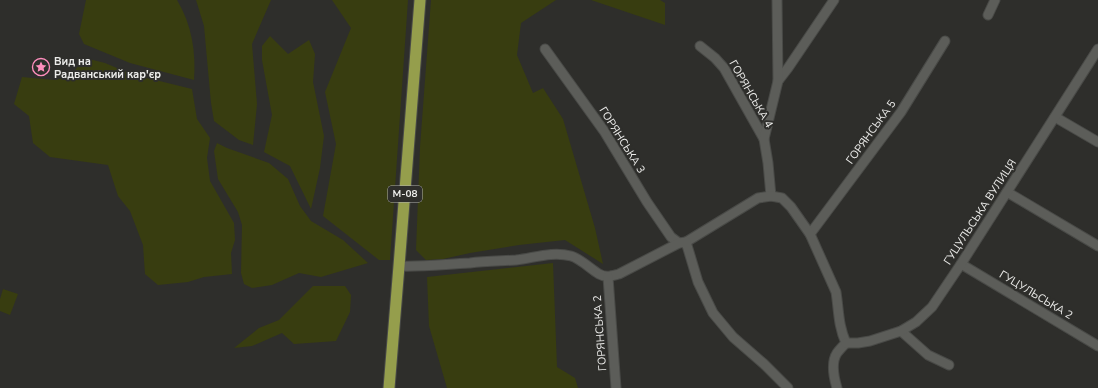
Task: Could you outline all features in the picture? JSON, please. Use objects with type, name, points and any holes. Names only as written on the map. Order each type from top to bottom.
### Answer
[{"type":"highway","name":"М-08","points":[[388,388],[420,0]]},
{"type":"street","points":[[771,196],[764,139],[778,81],[777,0]]},
{"type":"street","points":[[778,81],[834,0]]},
{"type":"street","points":[[988,15],[995,0]]},
{"type":"street","name":"ГОРЯНСЬКА 5","points":[[810,234],[901,112],[945,41]]},
{"type":"street","name":"ГОРЯНСЬКА 4","points":[[700,46],[715,58],[724,68],[764,139]]},
{"type":"street","name":"ГУЦУЛЬСЬКА ВУЛИЦЯ","points":[[846,343],[870,341],[901,331],[916,322],[932,307],[1055,117],[1095,59],[1098,48]]},
{"type":"street","name":"ГОРЯНСЬКА 3","points":[[545,49],[604,131],[647,202],[671,237],[682,242]]},
{"type":"street","points":[[1055,117],[1098,142]]},
{"type":"street","points":[[1007,192],[1098,246]]},
{"type":"street","points":[[399,266],[420,267],[471,262],[517,260],[551,254],[571,256],[599,274],[608,277],[619,274],[682,242],[758,198],[771,196],[782,198],[791,207],[810,234],[836,292],[839,324],[846,343],[836,354],[834,365],[837,388]]},
{"type":"street","points":[[682,242],[703,295],[713,313],[733,337],[764,364],[788,388]]},
{"type":"street","name":"ГУЦУЛЬСЬКА 2","points":[[961,264],[1098,346]]},
{"type":"street","name":"ГОРЯНСЬКА 2","points":[[608,277],[616,388]]},
{"type":"street","points":[[901,331],[928,355],[949,365]]},
{"type":"green space","points":[[86,0],[177,0],[186,19],[192,39],[194,80],[130,63],[84,44],[79,34]]},
{"type":"green space","points":[[196,0],[271,0],[252,44],[257,104],[253,145],[239,140],[214,121],[204,26]]},
{"type":"green space","points":[[332,0],[408,0],[390,260],[379,260],[323,216],[336,144],[325,92],[351,28]]},
{"type":"green space","points":[[431,0],[556,0],[521,23],[517,55],[533,93],[543,88],[563,119],[595,228],[603,264],[565,240],[519,245],[443,259],[426,260],[416,250],[420,147]]},
{"type":"green space","points":[[591,0],[660,0],[665,3],[665,25]]},
{"type":"green space","points":[[270,36],[288,54],[309,40],[315,54],[313,82],[324,136],[320,168],[311,209],[290,166],[264,152],[272,115],[262,60],[262,46]]},
{"type":"green space","points":[[85,58],[105,63],[131,74],[192,89],[197,119],[210,138],[207,158],[210,181],[234,223],[235,240],[231,253],[232,274],[204,277],[188,282],[158,285],[145,274],[143,245],[130,211],[118,196],[108,165],[50,157],[33,143],[29,116],[14,104],[22,77],[54,80],[69,77]]},
{"type":"green space","points":[[217,143],[269,163],[288,179],[300,206],[311,221],[343,240],[368,263],[321,277],[299,273],[272,285],[252,288],[244,284],[241,273],[242,225],[238,212],[218,179],[214,151]]},
{"type":"green space","points":[[553,263],[557,367],[575,378],[578,388],[447,388],[429,326],[427,277]]},
{"type":"green space","points":[[313,286],[345,286],[351,295],[350,312],[336,341],[294,344],[282,333],[252,346],[234,348],[259,328],[279,320]]},
{"type":"green space","points":[[3,289],[18,294],[10,315],[0,311],[0,299]]},
{"type":"place","name":"Вид на Радванський кар'єр","points":[[41,67]]}]
